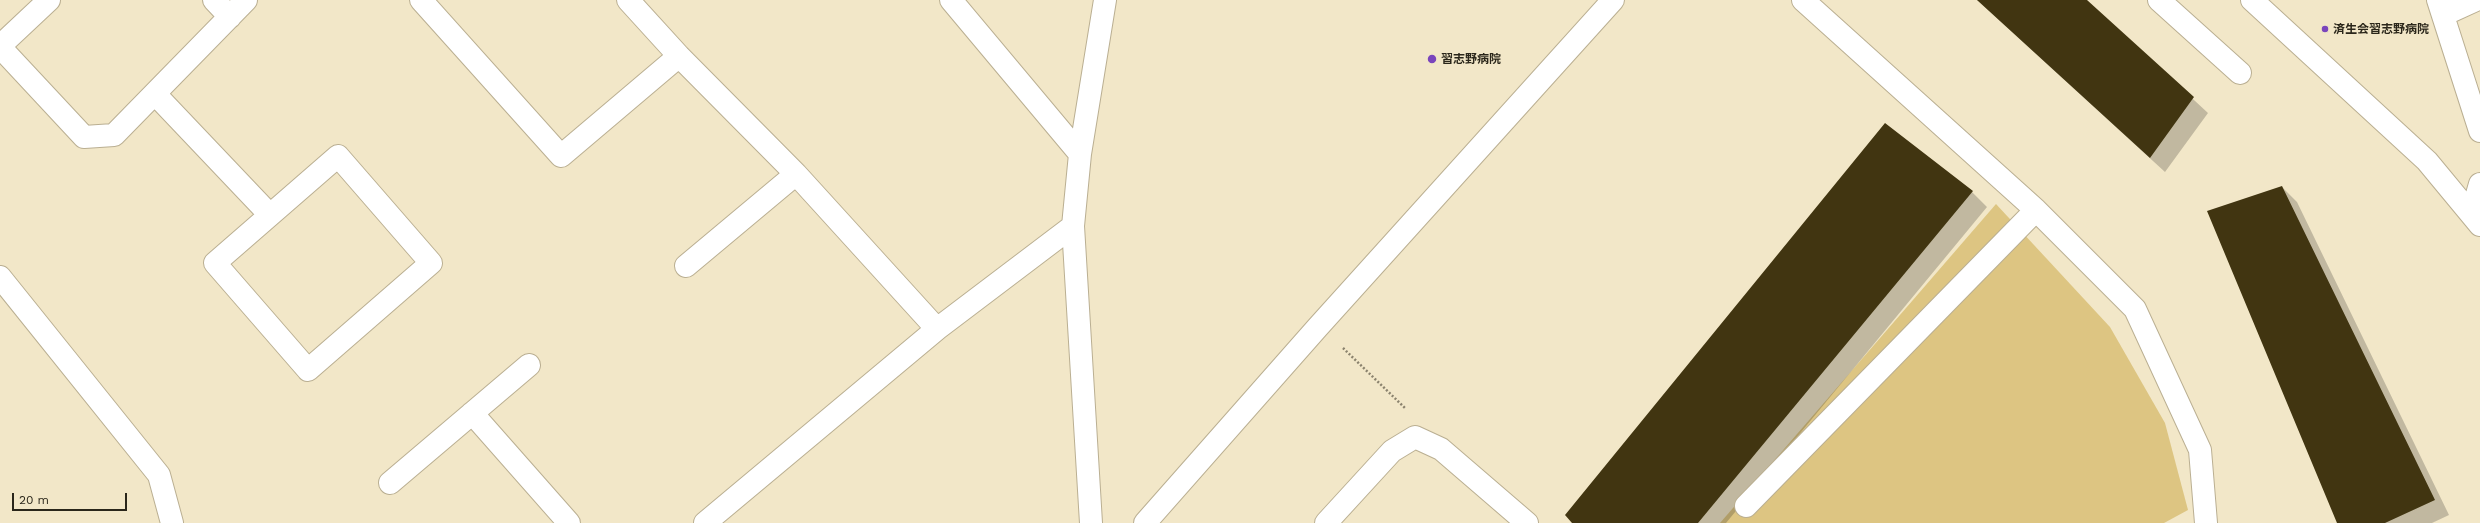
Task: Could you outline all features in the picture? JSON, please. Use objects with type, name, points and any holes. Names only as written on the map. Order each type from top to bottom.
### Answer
[{"type":"street","points":[[49,0],[0,47],[84,137],[114,135],[156,95],[246,0]]},
{"type":"street","points":[[214,0],[230,17]]},
{"type":"street","points":[[421,0],[561,156],[679,56]]},
{"type":"street","points":[[628,0],[679,56],[796,174],[937,329]]},
{"type":"street","points":[[951,0],[1080,154]]},
{"type":"street","points":[[1091,523],[1073,226],[1080,154],[1105,0]]},
{"type":"street","points":[[1145,523],[1317,328],[1613,0]]},
{"type":"street","points":[[1803,0],[2036,210],[2135,309],[2200,450],[2206,523]]},
{"type":"street","points":[[2159,0],[2240,73]]},
{"type":"street","points":[[2252,0],[2427,161],[2476,218]]},
{"type":"street","points":[[2476,0],[2441,7],[2480,131]]},
{"type":"street","points":[[156,95],[270,215]]},
{"type":"street","points":[[338,156],[431,263],[308,370],[215,263],[270,215],[338,156]]},
{"type":"street","points":[[686,266],[796,174]]},
{"type":"street","points":[[2476,218],[2480,184]]},
{"type":"street","points":[[1746,506],[2036,210]]},
{"type":"street","points":[[705,523],[937,329],[1073,226]]},
{"type":"street","points":[[0,278],[159,475],[172,523]]},
{"type":"street","points":[[390,483],[529,365]]},
{"type":"street","points":[[472,413],[569,523]]},
{"type":"street","points":[[1326,523],[1392,451],[1415,437],[1441,449],[1527,523]]},
{"type":"path","points":[[1317,328],[1351,354],[1405,407],[1415,437]]},
{"type":"shaded area","points":[[1996,204],[2110,327],[2165,423],[2188,510],[2164,523],[1720,523]]},
{"type":"building","points":[[1977,0],[2087,0],[2194,97],[2150,158]]},
{"type":"building","points":[[1885,123],[1973,191],[1698,523],[1572,523],[1565,515]]},
{"type":"building","points":[[2282,186],[2435,500],[2385,523],[2337,523],[2207,211]]},
{"type":"place","name":"済生会習志野病院","points":[[2325,29]]},
{"type":"place","name":"習志野病院","points":[[1432,59]]}]
